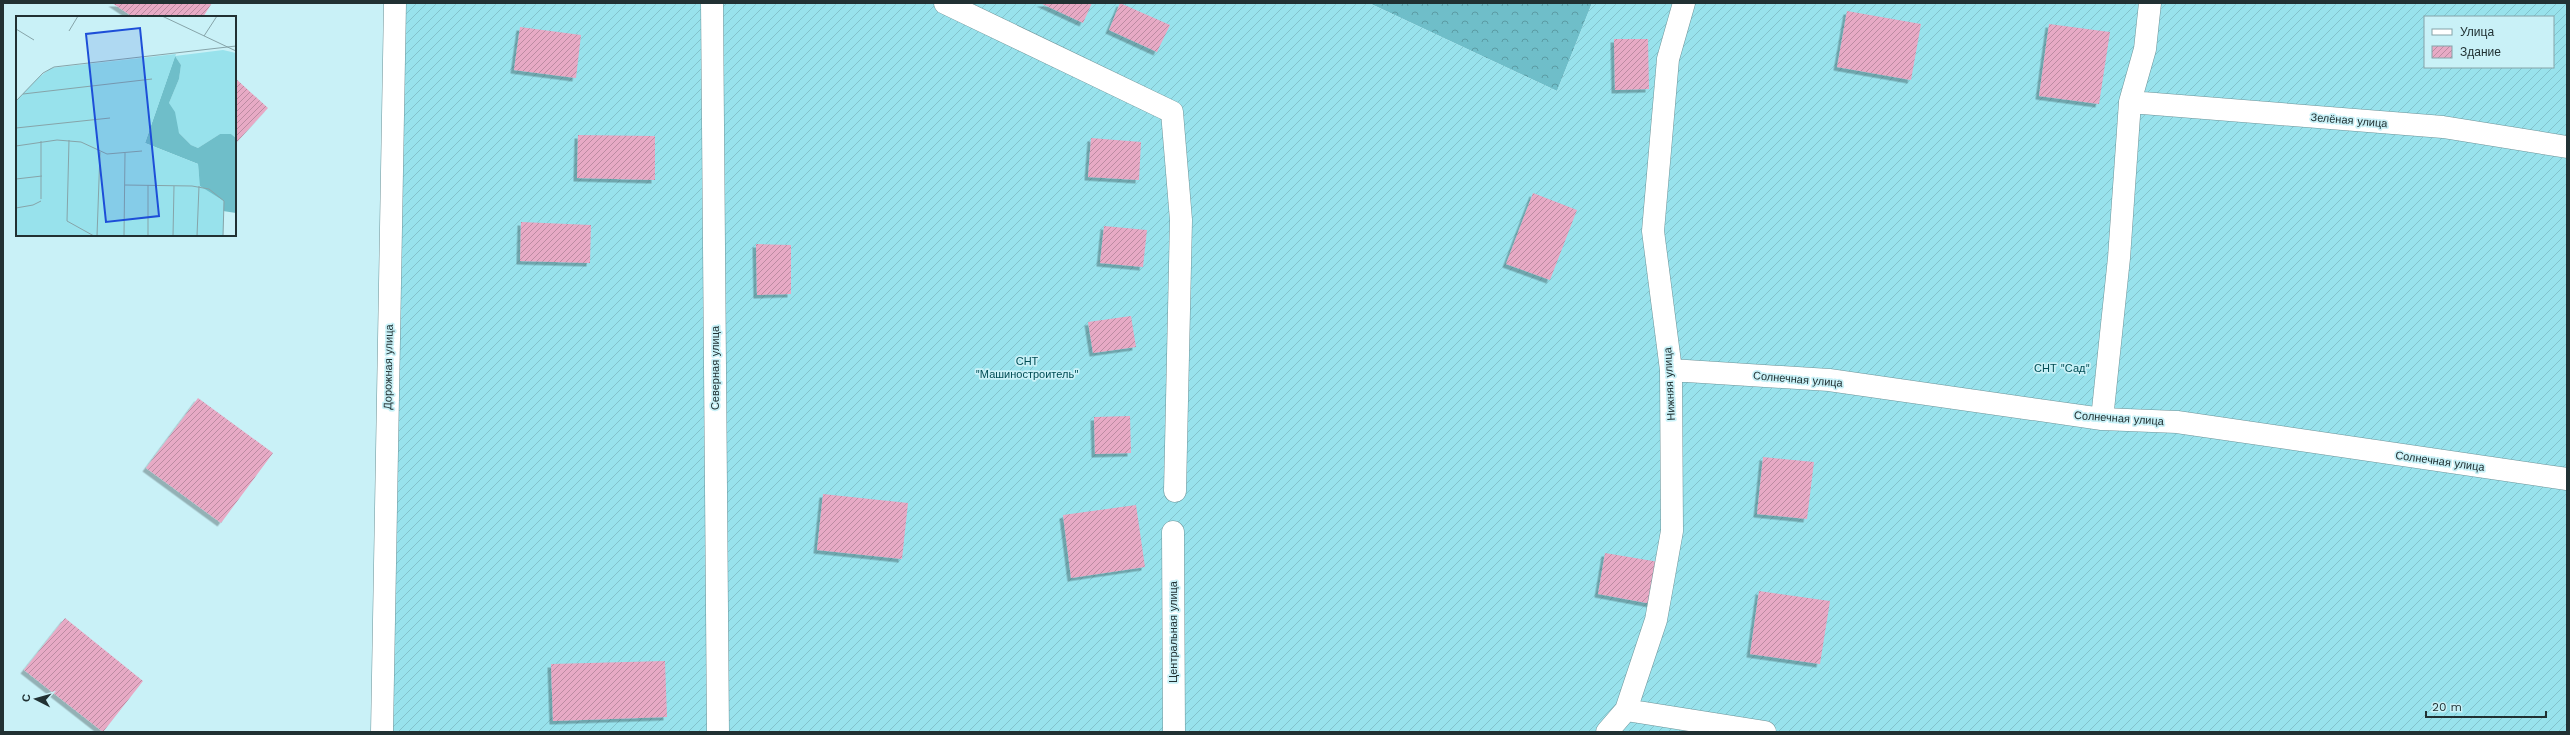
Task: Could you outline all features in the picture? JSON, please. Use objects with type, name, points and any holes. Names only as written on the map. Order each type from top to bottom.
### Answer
[{"type":"street","name":"Дорожная улица","points":[[382,732],[395,3]]},
{"type":"street","name":"Северная улица","points":[[712,3],[718,732]]},
{"type":"street","points":[[945,3],[1172,112],[1180,220],[1175,491]]},
{"type":"street","name":"Нижняя улица","points":[[1607,732],[1626,710],[1656,620],[1672,531],[1671,370],[1653,231],[1668,58],[1684,3]]},
{"type":"street","points":[[2102,419],[2119,258],[2130,102],[2145,49],[2150,3]]},
{"type":"street","name":"Зелёная улица","points":[[2130,102],[2443,127],[2567,146]]},
{"type":"street","name":"Солнечная улица","points":[[1671,370],[1829,380],[2102,419],[2177,422],[2567,479]]},
{"type":"street","name":"Центральная улица","points":[[1172,532],[1174,732]]},
{"type":"street","points":[[1626,710],[1765,732]]},
{"type":"green space","points":[[395,3],[1369,3],[1557,91],[1592,3],[2567,3],[2567,732],[382,732]]},
{"type":"green space","points":[[1369,3],[1592,3],[1557,91]]},
{"type":"building","points":[[112,3],[212,3],[204,16],[132,16]]},
{"type":"building","points":[[1040,3],[1092,3],[1083,23]]},
{"type":"building","points":[[1120,3],[1170,25],[1157,52],[1109,30]]},
{"type":"building","points":[[1847,11],[1921,24],[1911,80],[1837,67]]},
{"type":"building","points":[[2049,24],[2110,32],[2099,104],[2039,96]]},
{"type":"building","points":[[520,27],[581,35],[576,78],[514,70]]},
{"type":"building","points":[[1614,39],[1648,39],[1649,89],[1615,90]]},
{"type":"building","points":[[236,79],[268,108],[236,143]]},
{"type":"building","points":[[578,135],[655,136],[655,180],[577,178]]},
{"type":"building","points":[[1091,138],[1141,142],[1139,180],[1088,177]]},
{"type":"building","points":[[1533,193],[1577,210],[1550,280],[1506,264]]},
{"type":"building","points":[[521,222],[591,225],[590,263],[520,261]]},
{"type":"building","points":[[1104,226],[1147,230],[1143,267],[1100,263]]},
{"type":"building","points":[[756,244],[791,245],[791,294],[757,295]]},
{"type":"building","points":[[1131,316],[1136,347],[1093,353],[1088,322]]},
{"type":"building","points":[[198,398],[273,453],[221,523],[146,468]]},
{"type":"building","points":[[1130,416],[1131,453],[1095,454],[1094,417]]},
{"type":"building","points":[[1763,457],[1814,462],[1807,519],[1757,514]]},
{"type":"building","points":[[823,494],[908,503],[902,559],[817,550]]},
{"type":"building","points":[[1136,505],[1145,567],[1071,578],[1063,515]]},
{"type":"building","points":[[1605,553],[1659,562],[1652,604],[1598,594]]},
{"type":"building","points":[[1759,591],[1830,601],[1820,664],[1750,654]]},
{"type":"building","points":[[65,618],[143,681],[103,732],[24,670]]},
{"type":"building","points":[[665,661],[667,717],[553,721],[551,664]]},
{"type":"park label","name":"СНТ \"Машиностроитель\"","points":[[1027,367]]},
{"type":"park label","name":"СНТ \"Сад\"","points":[[2062,368]]}]
